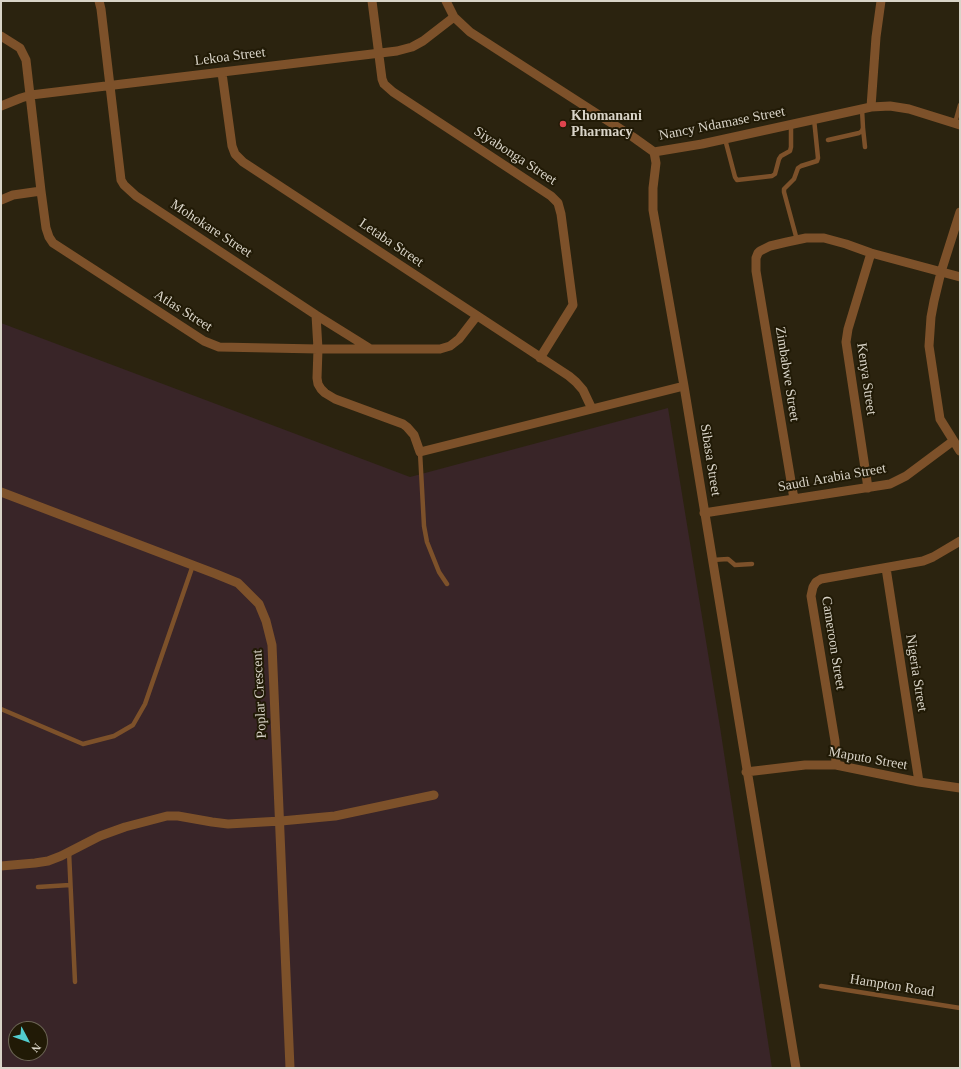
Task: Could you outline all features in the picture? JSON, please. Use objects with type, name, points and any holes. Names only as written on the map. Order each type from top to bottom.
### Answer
[{"type":"street","name":"Mohokare Street","points":[[99,1],[121,180],[124,185],[136,196],[316,315],[369,348]]},
{"type":"street","name":"Siyabonga Street","points":[[372,1],[383,82],[393,92],[551,196],[558,203],[561,214],[573,305],[540,358]]},
{"type":"street","points":[[446,1],[454,17]]},
{"type":"street","points":[[866,108],[881,1]]},
{"type":"street","name":"Lekoa Street","points":[[1,106],[31,95],[397,51],[412,48],[454,17]]},
{"type":"street","name":"Nancy Ndamase Street","points":[[454,17],[470,32],[654,152],[725,139],[866,108],[890,106],[909,109],[957,124]]},
{"type":"street","name":"Atlas Street","points":[[1,36],[16,45],[25,56],[31,95],[40,190],[46,228],[53,243],[204,341],[219,347],[318,349],[445,348],[459,339],[476,317]]},
{"type":"street","name":"Letaba Street","points":[[222,73],[232,146],[235,154],[243,162],[576,382],[584,390],[592,409]]},
{"type":"street","name":"Sibasa Street","points":[[654,152],[656,163],[652,204],[684,386],[746,772],[796,1068]]},
{"type":"street","points":[[1,200],[13,195],[40,190]]},
{"type":"street","points":[[960,212],[941,272],[930,317],[929,346],[940,419],[960,451]]},
{"type":"street","points":[[797,240],[815,237],[824,238],[871,253],[960,277]]},
{"type":"street","name":"Zimbabwe Street","points":[[794,499],[756,270],[756,258],[760,251],[770,246],[797,240]]},
{"type":"street","name":"Kenya Street","points":[[868,488],[846,342],[848,329],[871,253]]},
{"type":"street","points":[[316,315],[318,384],[325,393],[335,399],[403,424],[414,435],[420,452],[684,386]]},
{"type":"street","name":"Saudi Arabia Street","points":[[704,513],[890,484],[906,476],[953,441]]},
{"type":"street","name":"Poplar Crescent","points":[[1,492],[238,583],[259,604],[266,621],[272,645],[290,1068]]},
{"type":"street","name":"Cameroon Street","points":[[836,766],[835,742],[811,592],[816,582],[821,579],[923,561],[960,545]]},
{"type":"street","name":"Nigeria Street","points":[[886,568],[919,782]]},
{"type":"street","name":"Maputo Street","points":[[746,772],[805,765],[836,766],[919,782],[960,788]]},
{"type":"street","points":[[1,866],[48,861],[100,836],[125,827],[167,816],[178,816],[228,824],[280,821],[335,816],[434,795]]},
{"type":"lane","points":[[957,124],[960,105]]},
{"type":"lane","points":[[865,147],[863,128],[866,108]]},
{"type":"lane","points":[[797,240],[784,189],[794,179],[798,168],[818,161],[814,119]]},
{"type":"lane","points":[[725,139],[737,180],[772,176],[775,174],[778,159],[790,151],[791,124]]},
{"type":"lane","points":[[828,140],[859,133],[863,128]]},
{"type":"lane","points":[[420,452],[424,526],[427,542],[439,572],[447,584]]},
{"type":"lane","points":[[712,560],[728,559],[735,565],[752,564]]},
{"type":"lane","points":[[1,709],[83,744],[114,736],[132,725],[145,704],[193,565]]},
{"type":"lane","points":[[69,852],[75,982]]},
{"type":"lane","points":[[38,888],[70,885]]},
{"type":"lane","name":"Hampton Road","points":[[821,986],[960,1008]]},
{"type":"shaded area","points":[[1,323],[410,477],[668,408],[720,727],[772,1068],[1,1068]]},
{"type":"place","name":"Khomanani Pharmacy","points":[[563,124]]}]
